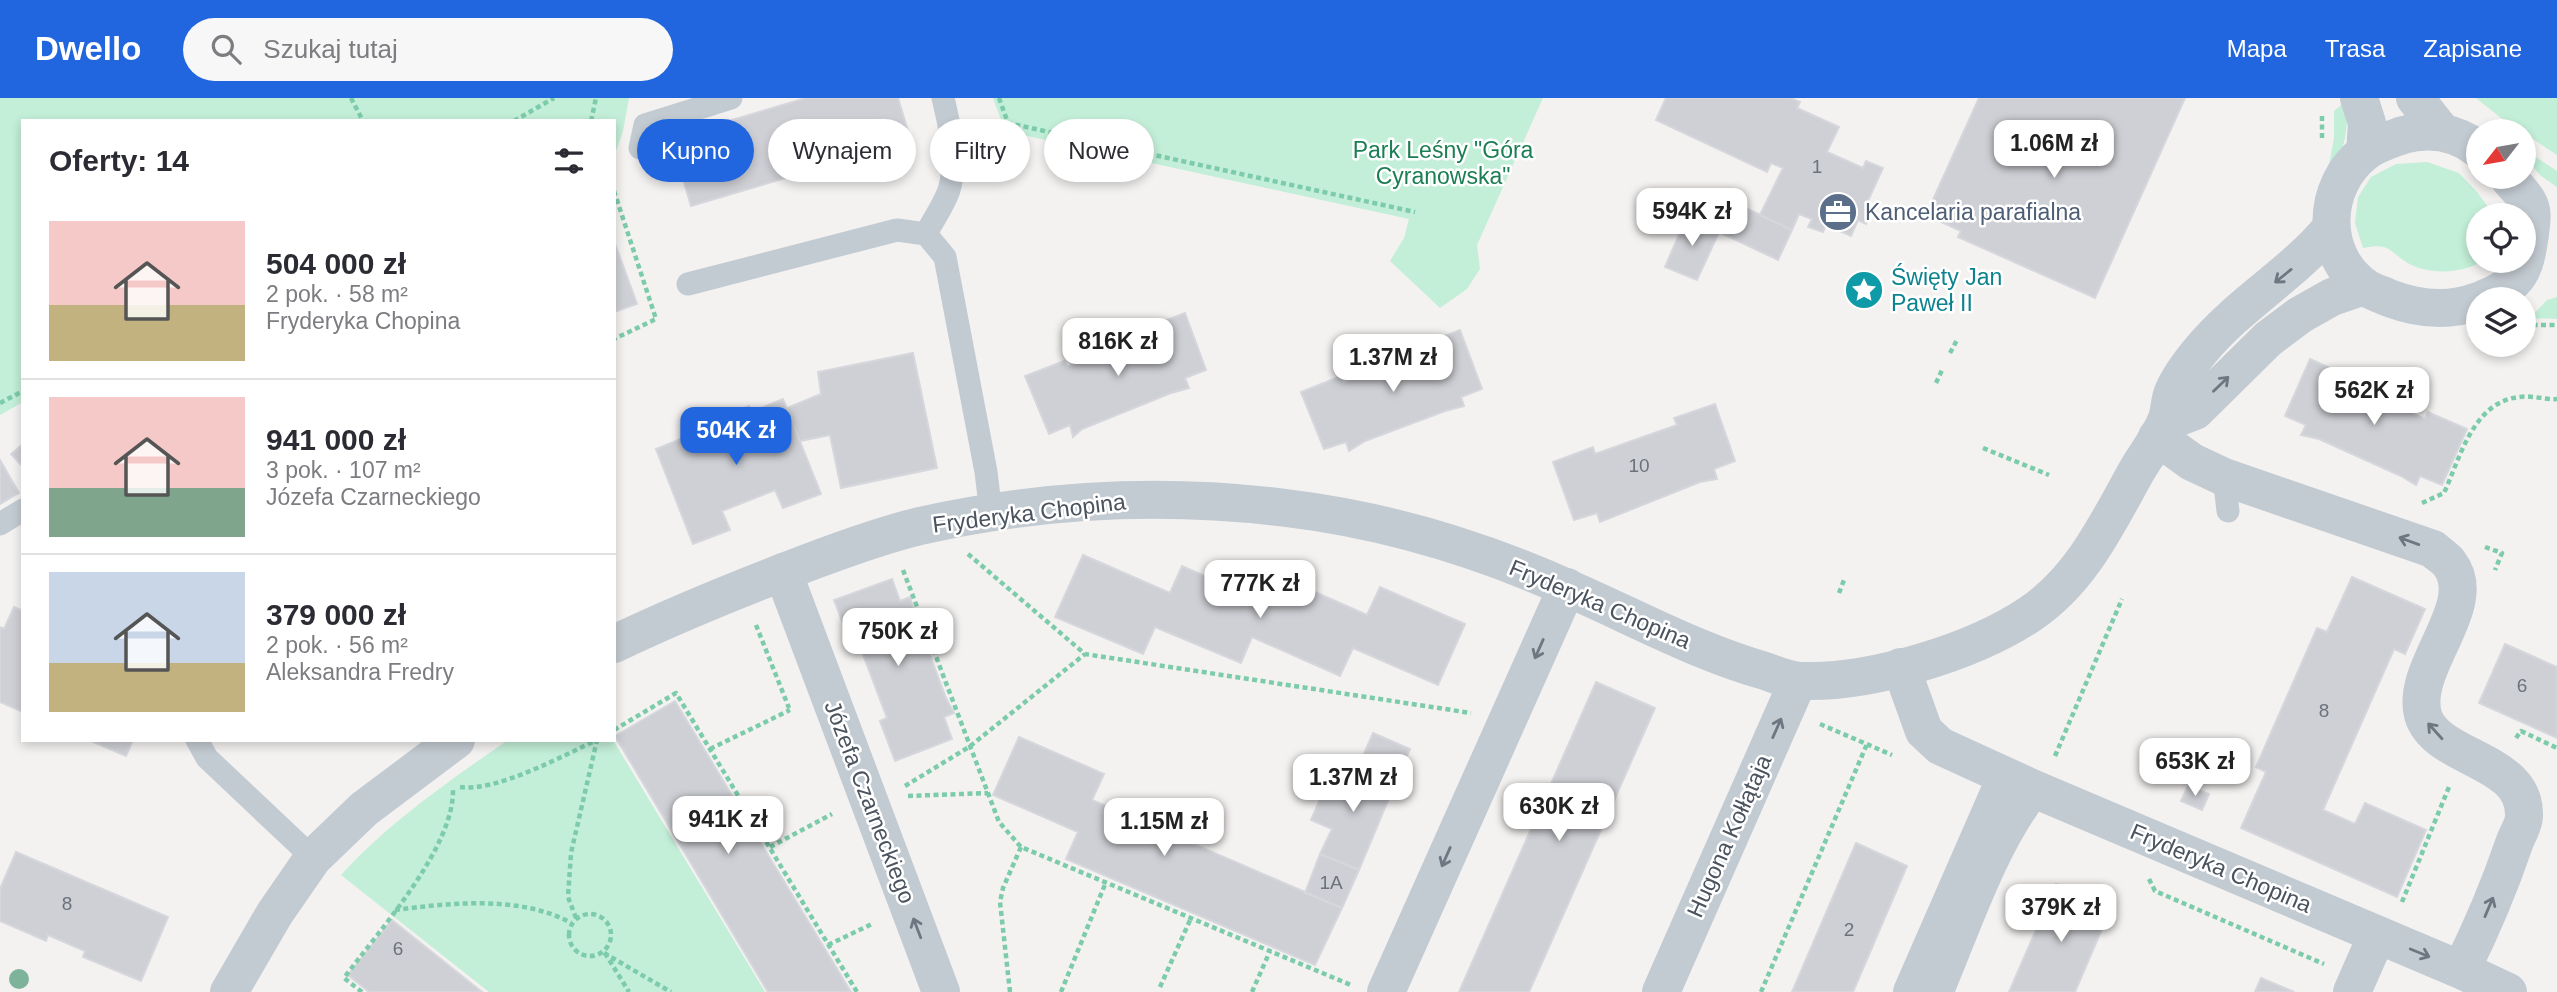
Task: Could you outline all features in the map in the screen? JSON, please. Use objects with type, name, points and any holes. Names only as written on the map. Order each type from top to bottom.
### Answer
[{"type":"street","points":[[2359,98],[2367,123],[2365,152]]},
{"type":"street","points":[[2415,98],[2442,132]]},
{"type":"street","points":[[2466,141],[2442,132],[2415,132],[2383,141],[2365,152],[2349,167],[2338,186],[2332,206],[2331,228],[2336,249],[2350,272],[2364,286],[2398,301],[2428,308],[2466,303]]},
{"type":"street","points":[[2507,287],[2540,265],[2528,252],[2533,218],[2530,204],[2518,189]]},
{"type":"street","points":[[2528,189],[2557,204]]},
{"type":"street","points":[[1901,667],[1965,648],[1994,635],[2032,613],[2056,593],[2098,541],[2161,429],[2173,392],[2200,351],[2243,308],[2309,254],[2331,228]]},
{"type":"street","points":[[2161,429],[2195,411],[2268,339],[2300,315],[2332,297],[2364,286]]},
{"type":"street","points":[[2161,429],[2226,494],[2407,540],[2433,549],[2449,563],[2457,580],[2456,606],[2427,670],[2422,693],[2423,716],[2435,735],[2508,777],[2520,797],[2524,817],[2509,860],[2461,970]]},
{"type":"street","name":"Fryderyka Chopina","points":[[616,643],[703,602],[849,547],[918,527],[991,513],[1110,500],[1202,500],[1285,508],[1365,520],[1463,546],[1567,587],[1734,662],[1792,695],[1901,667],[1924,730],[1940,746],[2087,811],[2388,923],[2461,970],[2508,992]]},
{"type":"street","name":"Józefa Czarneckiego","points":[[783,572],[941,992]]},
{"type":"street","points":[[1371,989],[1567,587]]},
{"type":"street","name":"Hugona Kołłątaja","points":[[1661,992],[1792,695]]},
{"type":"street","points":[[229,992],[275,913],[313,858],[364,809],[453,742]]},
{"type":"street","points":[[1912,992],[2020,783]]},
{"type":"street","points":[[1936,992],[1999,846],[2019,809],[2020,783]]},
{"type":"street","points":[[2352,992],[2388,923]]},
{"type":"lane","points":[[664,119],[731,98]]},
{"type":"lane","points":[[926,234],[949,190],[952,137],[943,98]]},
{"type":"lane","points":[[688,284],[897,230],[926,234],[945,257],[986,472],[991,513]]},
{"type":"lane","points":[[0,524],[21,511]]},
{"type":"lane","points":[[198,742],[207,758],[313,858]]},
{"type":"path","points":[[351,98],[362,119]]},
{"type":"path","points":[[518,119],[555,98]]},
{"type":"path","points":[[592,119],[596,98]]},
{"type":"path","points":[[999,98],[1007,123],[1415,212]]},
{"type":"path","points":[[616,197],[656,319],[616,338]]},
{"type":"path","points":[[2536,325],[2557,325]]},
{"type":"path","points":[[1950,353],[1957,340]]},
{"type":"path","points":[[1936,383],[1943,368]]},
{"type":"path","points":[[0,403],[21,392]]},
{"type":"path","points":[[2407,540],[2421,503],[2444,493],[2471,433],[2488,410],[2502,401],[2517,397],[2557,400]]},
{"type":"path","points":[[1983,448],[2049,475]]},
{"type":"path","points":[[966,553],[1085,654],[1476,714]]},
{"type":"path","points":[[2491,579],[2502,553]]},
{"type":"path","points":[[899,558],[999,822],[1021,847],[1270,951],[1371,989]]},
{"type":"path","points":[[1839,593],[1844,580]]},
{"type":"path","points":[[2020,783],[2049,770],[2122,599]]},
{"type":"path","points":[[901,789],[969,747],[1085,654]]},
{"type":"path","points":[[616,729],[676,693],[857,992]]},
{"type":"path","points":[[1792,695],[1867,744],[1902,759]]},
{"type":"path","points":[[710,749],[790,710]]},
{"type":"path","points":[[2511,747],[2521,731],[2557,748]]},
{"type":"path","points":[[362,992],[344,978],[395,910],[437,847],[448,821],[453,786],[465,788],[486,785],[522,774],[593,742]]},
{"type":"path","points":[[576,918],[568,897],[571,853],[597,742]]},
{"type":"path","points":[[1761,992],[1867,744]]},
{"type":"path","points":[[2388,923],[2463,752]]},
{"type":"path","points":[[902,796],[988,793]]},
{"type":"path","points":[[769,847],[832,814]]},
{"type":"path","points":[[1010,992],[1000,902],[1003,888],[1021,847]]},
{"type":"path","points":[[1061,992],[1106,882]]},
{"type":"path","points":[[395,910],[471,903],[526,908],[556,914],[572,923]]},
{"type":"path","points":[[581,914],[592,915],[606,923],[611,932],[610,944],[604,953],[594,957],[579,954],[571,944],[568,931],[572,923],[581,914]]},
{"type":"path","points":[[1160,987],[1191,918]]},
{"type":"path","points":[[828,945],[875,923]]},
{"type":"path","points":[[1252,992],[1270,951]]},
{"type":"path","points":[[604,953],[629,992]]},
{"type":"path","points":[[604,953],[671,992]]},
{"type":"green space","points":[[0,98],[629,98],[616,151],[616,119],[21,119],[21,403],[0,415]]},
{"type":"green space","name":"Park Leśny \"Góra Cyranowska\"","points":[[993,98],[1543,98],[1477,245],[1480,269],[1467,289],[1440,308],[1390,261],[1404,238],[1409,219],[1154,163],[1154,119],[1044,119],[1044,139],[1030,136],[1030,119],[1001,119]]},
{"type":"green space","points":[[2476,98],[2557,98],[2557,155],[2536,141],[2536,119],[2501,118]]},
{"type":"green space","points":[[2347,100],[2344,142],[2326,181],[2334,138],[2334,111]]},
{"type":"green space","points":[[2536,157],[2557,171],[2557,187],[2536,170]]},
{"type":"green space","points":[[2427,162],[2459,173],[2466,180],[2466,189],[2474,189],[2485,203],[2466,203],[2466,268],[2432,271],[2412,265],[2385,248],[2363,248],[2355,223],[2358,197],[2371,177],[2396,164]]},
{"type":"green space","points":[[2557,297],[2557,319],[2536,318],[2536,312],[2547,300]]},
{"type":"green space","points":[[505,742],[614,742],[765,992],[489,992],[341,875],[379,837]]},
{"type":"building","points":[[806,98],[898,98],[904,119],[768,119],[768,182],[772,182],[691,206],[684,182],[754,182],[754,119],[735,119]]},
{"type":"building","points":[[1666,98],[1791,98],[1800,102],[1797,108],[1839,127],[1827,152],[1863,168],[1866,161],[1883,168],[1866,205],[1873,208],[1866,224],[1858,220],[1851,236],[1826,225],[1823,232],[1808,227],[1812,219],[1799,214],[1792,230],[1760,215],[1783,168],[1771,163],[1767,172],[1656,120]]},
{"type":"building","points":[[1979,98],[2185,98],[2095,298],[1958,237],[1961,231],[1926,215]]},
{"type":"building","points":[[1733,202],[1792,230],[1778,260],[1719,232]]},
{"type":"building","points":[[1687,216],[1720,230],[1697,280],[1665,267]]},
{"type":"building","points":[[616,246],[637,304],[616,311]]},
{"type":"building","points":[[1185,313],[1206,370],[1185,378],[1189,388],[1082,429],[1073,437],[1070,425],[1049,434],[1025,376],[1064,361],[1067,367],[1149,334],[1147,327]]},
{"type":"building","points":[[1460,330],[1482,389],[1461,397],[1464,406],[1365,441],[1349,451],[1346,442],[1324,449],[1301,392],[1341,376],[1344,382],[1424,352],[1421,345]]},
{"type":"building","points":[[913,353],[937,468],[841,488],[830,435],[800,441],[787,408],[821,394],[818,372]]},
{"type":"building","points":[[2310,359],[2348,376],[2345,383],[2425,419],[2428,412],[2467,429],[2442,485],[2420,476],[2416,485],[2319,439],[2301,435],[2306,425],[2285,416]]},
{"type":"building","points":[[783,399],[821,494],[783,508],[775,490],[722,511],[730,530],[693,544],[656,449],[688,436],[686,431],[749,406],[751,412]]},
{"type":"building","points":[[1715,404],[1735,461],[1714,469],[1717,479],[1700,482],[1600,522],[1597,513],[1574,520],[1553,462],[1593,447],[1595,454],[1677,425],[1674,418]]},
{"type":"building","points":[[21,446],[21,465],[11,454]]},
{"type":"building","points":[[0,460],[19,493],[0,504]]},
{"type":"building","points":[[1083,555],[1170,593],[1182,566],[1267,603],[1279,576],[1367,615],[1380,587],[1465,624],[1438,685],[1353,648],[1340,676],[1252,637],[1241,663],[1155,627],[1143,654],[1055,617]]},
{"type":"building","points":[[2352,577],[2425,609],[2405,654],[2394,649],[2323,810],[2355,824],[2365,803],[2426,830],[2397,897],[2241,828],[2266,772],[2256,767],[2317,628],[2327,632]]},
{"type":"building","points":[[892,579],[900,601],[910,597],[946,698],[954,713],[944,717],[952,739],[895,761],[880,721],[887,718],[856,636],[849,639],[834,600]]},
{"type":"building","points":[[14,607],[21,610],[21,711],[0,702],[0,627],[4,629]]},
{"type":"building","points":[[2505,644],[2557,667],[2557,738],[2479,703]]},
{"type":"building","points":[[1596,682],[1655,708],[1529,992],[1459,992]]},
{"type":"building","points":[[675,701],[851,992],[768,992],[616,735]]},
{"type":"building","points":[[1373,733],[1410,749],[1397,779],[1360,763]]},
{"type":"building","points":[[1019,737],[1104,774],[1092,800],[1342,908],[1315,965],[1066,859],[1078,832],[993,795]]},
{"type":"building","points":[[94,742],[132,742],[126,756]]},
{"type":"building","points":[[1360,763],[1397,779],[1359,870],[1320,854],[1332,829],[1311,820],[1328,780],[1349,788]]},
{"type":"building","points":[[2188,786],[2209,794],[2202,810],[2181,801]]},
{"type":"building","points":[[1856,843],[1907,866],[1853,992],[1792,992]]},
{"type":"building","points":[[16,852],[168,917],[141,981],[83,957],[85,951],[48,935],[46,941],[0,921],[0,889]]},
{"type":"building","points":[[1320,854],[1359,870],[1342,908],[1305,893]]},
{"type":"building","points":[[2056,884],[2111,908],[2075,992],[2009,992]]},
{"type":"building","points":[[392,920],[482,992],[369,992],[348,975]]},
{"type":"building","points":[[2261,978],[2294,992],[2255,992]]},
{"type":"place","name":"Kancelaria parafialna","points":[[1838,212]]},
{"type":"place","name":"Święty Jan Paweł II","points":[[1864,290]]}]
